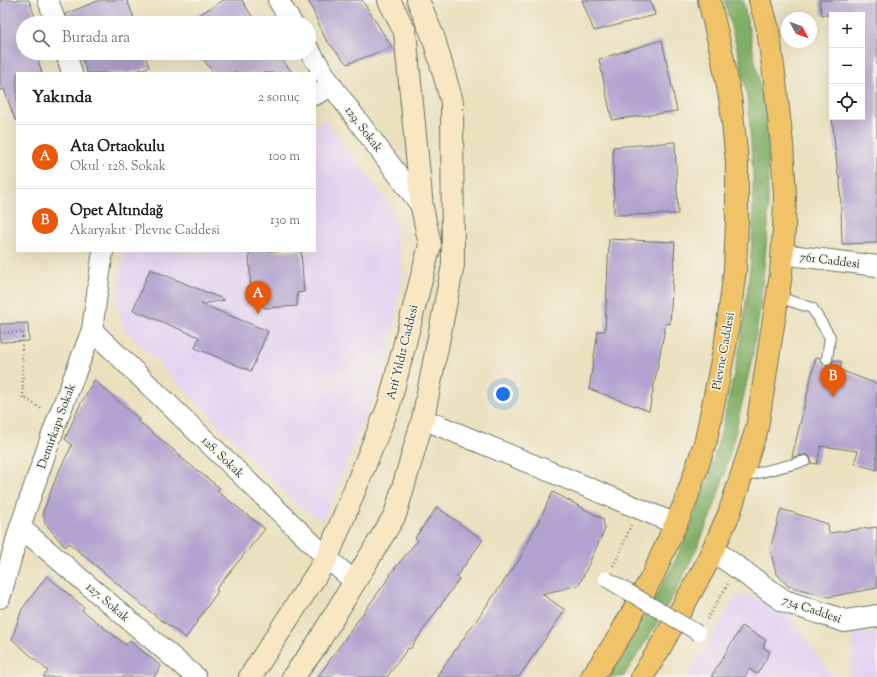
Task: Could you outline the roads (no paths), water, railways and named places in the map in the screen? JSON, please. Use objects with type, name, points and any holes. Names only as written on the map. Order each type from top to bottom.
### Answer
[{"type":"main road","name":"Arif Yıldız Caddesi","points":[[250,677],[327,558],[389,405],[430,244],[422,207],[405,32],[389,0]]},
{"type":"main road","points":[[293,677],[316,646],[395,515],[423,419],[453,265],[452,102],[434,39],[418,0]]},
{"type":"main road","name":"Plevne Caddesi","points":[[592,677],[619,637],[653,575],[685,503],[706,440],[726,341],[735,269],[737,162],[731,103],[722,55],[709,0]]},
{"type":"main road","points":[[642,677],[706,565],[730,514],[757,428],[781,274],[785,196],[782,144],[775,81],[768,29],[760,0]]},
{"type":"street","points":[[48,0],[54,16]]},
{"type":"street","points":[[278,0],[288,16]]},
{"type":"street","points":[[68,60],[72,72]]},
{"type":"street","name":"129. Sokak","points":[[312,60],[323,90],[422,207]]},
{"type":"street","name":"Demirkapı Sokak","points":[[0,598],[20,527],[56,423],[92,330],[103,252]]},
{"type":"street","name":"761 Caddesi","points":[[782,254],[877,266]]},
{"type":"street","name":"128. Sokak","points":[[92,330],[327,558],[355,582]]},
{"type":"street","points":[[423,419],[676,524]]},
{"type":"street","name":"127. Sokak","points":[[20,527],[196,677]]},
{"type":"street","name":"734 Caddesi","points":[[713,550],[784,601],[845,621],[877,616]]},
{"type":"street","points":[[606,579],[698,633]]},
{"type":"lane","points":[[778,297],[812,308],[830,337],[827,359]]},
{"type":"lane","points":[[742,477],[805,461]]},
{"type":"place","name":"Ata Ortaokulu","points":[[258,314]]},
{"type":"place","name":"Opet Altındağ","points":[[833,397]]}]
